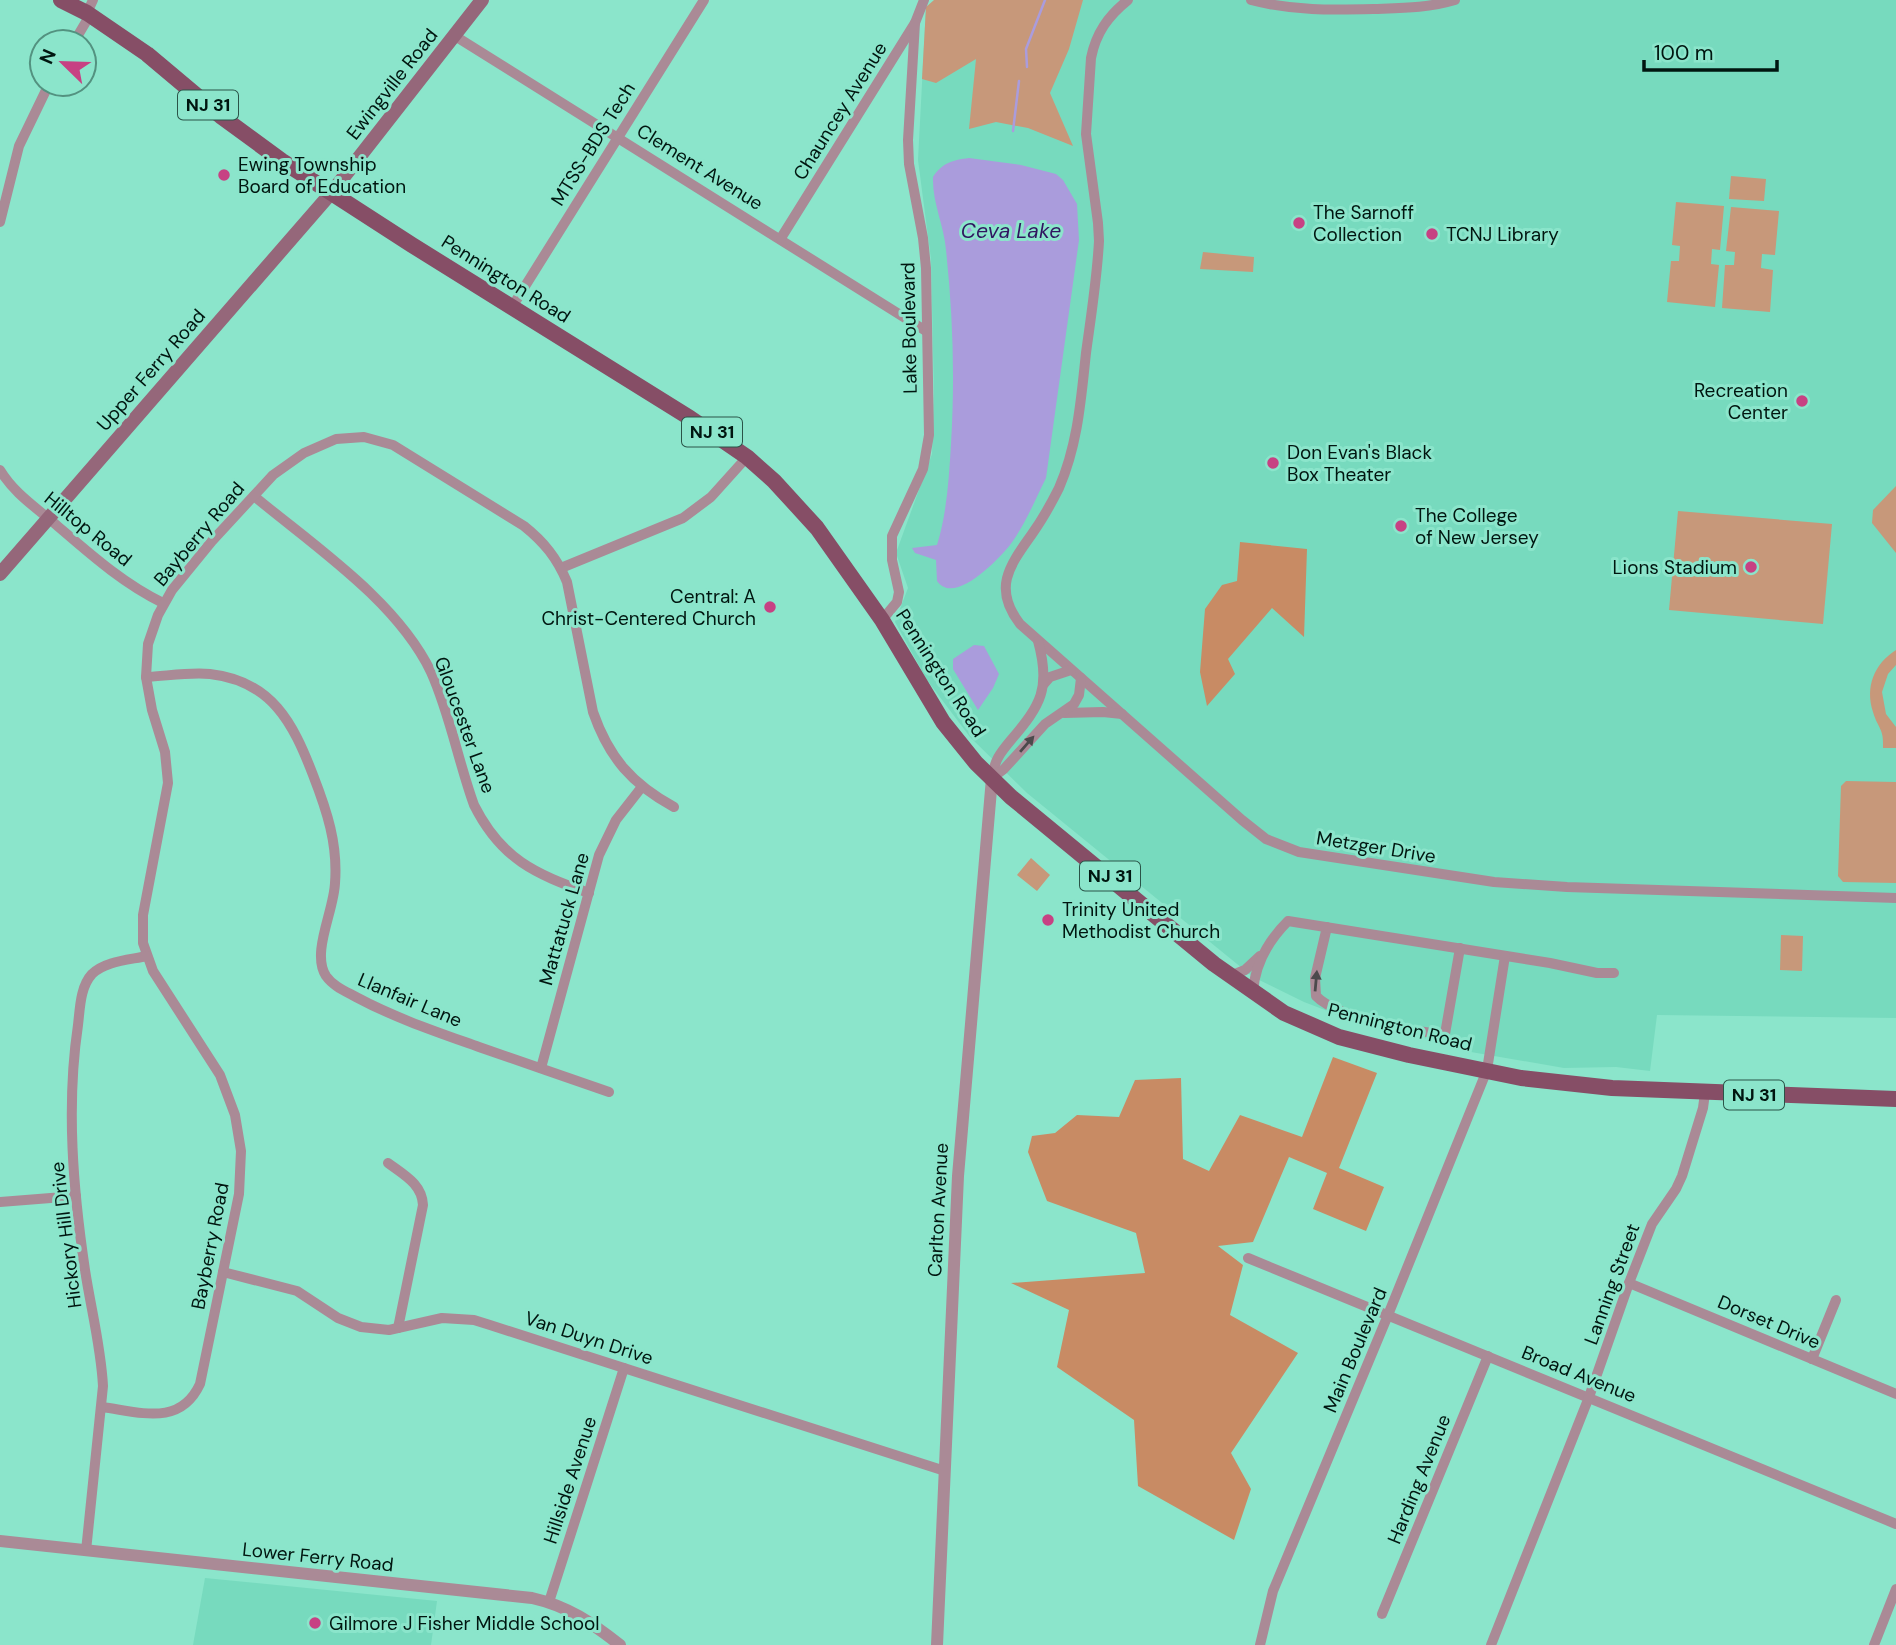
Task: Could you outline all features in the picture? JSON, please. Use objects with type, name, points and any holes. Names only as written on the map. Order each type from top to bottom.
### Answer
[{"type":"main road","name":"Pennington Road","points":[[61,0],[90,9],[252,140],[412,245],[699,424],[747,457],[774,481],[817,528],[882,620],[943,722],[965,751],[1011,797],[1230,976],[1284,1013],[1339,1037],[1409,1055],[1521,1078],[1608,1088],[1896,1099]]},
{"type":"main road","name":"Ewingville Road","points":[[332,192],[482,0]]},
{"type":"main road","name":"Upper Ferry Road","points":[[0,574],[332,192]]},
{"type":"street","name":"MTSS-BDS Tech","points":[[512,307],[704,0]]},
{"type":"street","name":"Chauncey Avenue","points":[[781,238],[915,23],[924,0]]},
{"type":"street","name":"Metzger Drive","points":[[1128,0],[1103,25],[1093,46],[1089,71],[1086,134],[1099,242],[1078,425],[1058,490],[1008,572],[1006,594],[1014,615],[1037,640],[1256,832],[1299,852],[1427,874],[1521,885],[1896,898]]},
{"type":"street","points":[[1251,0],[1283,8],[1313,10],[1411,8],[1455,0]]},
{"type":"street","points":[[81,28],[90,9]]},
{"type":"street","name":"Lake Boulevard","points":[[882,620],[897,602],[899,592],[892,560],[892,536],[918,482],[927,453],[929,435],[923,238],[913,188],[908,140],[915,23]]},
{"type":"street","name":"Clement Avenue","points":[[455,36],[926,331]]},
{"type":"street","points":[[0,222],[19,146],[42,98]]},
{"type":"street","name":"Bayberry Road","points":[[102,1407],[163,1415],[190,1401],[200,1384],[239,1194],[241,1151],[235,1115],[220,1075],[153,971],[143,943],[143,915],[168,783],[166,752],[152,710],[146,677],[150,637],[163,603],[212,541],[254,495],[288,463],[321,445],[350,437],[379,440],[405,451],[524,526],[549,549],[561,568],[571,597],[593,712],[599,729],[632,779],[641,788],[674,807]]},
{"type":"street","points":[[561,568],[683,518],[711,497],[747,457]]},
{"type":"street","name":"Hilltop Road","points":[[0,470],[19,494],[121,580],[163,603]]},
{"type":"street","name":"Gloucester Lane","points":[[254,495],[372,594],[406,631],[439,692],[474,804],[500,846],[544,877],[589,894]]},
{"type":"street","points":[[992,778],[997,757],[1034,712],[1043,685],[1043,660],[1037,640]]},
{"type":"street","points":[[1043,685],[1050,677],[1071,670]]},
{"type":"street","name":"Llanfair Lane","points":[[146,677],[202,674],[226,677],[255,689],[269,699],[292,726],[327,809],[335,848],[334,895],[319,957],[330,981],[370,1004],[408,1021],[610,1092]]},
{"type":"street","points":[[992,778],[1004,769],[1039,730],[1063,713],[1079,695],[1081,678]]},
{"type":"street","points":[[1063,713],[1122,714]]},
{"type":"street","name":"Carlton Avenue","points":[[937,1645],[962,1110],[992,778]]},
{"type":"street","name":"Mattatuck Lane","points":[[541,1068],[606,839],[626,806],[641,788]]},
{"type":"street","points":[[1230,976],[1245,970],[1263,954],[1288,921],[1550,962],[1597,973],[1614,973]]},
{"type":"street","points":[[1327,927],[1315,978],[1316,996],[1327,1005],[1344,1011],[1422,1033],[1445,1034],[1460,948]]},
{"type":"street","points":[[1252,992],[1254,975],[1263,954]]},
{"type":"street","name":"Hickory Hill Drive","points":[[86,1551],[102,1407],[102,1363],[87,1281],[76,1196],[73,1071],[84,988],[93,973],[100,968],[147,956]]},
{"type":"street","name":"Main Boulevard","points":[[1260,1645],[1273,1591],[1487,1070],[1505,956]]},
{"type":"street","name":"Lanning Street","points":[[1491,1645],[1589,1397],[1653,1224],[1682,1176],[1705,1093]]},
{"type":"street","points":[[388,1163],[416,1184],[421,1191],[424,1205],[398,1328]]},
{"type":"street","points":[[0,1202],[76,1196]]},
{"type":"street","name":"Broad Avenue","points":[[1248,1258],[1896,1524]]},
{"type":"street","name":"Van Duyn Drive","points":[[223,1272],[297,1291],[348,1323],[374,1330],[398,1328],[442,1318],[474,1320],[945,1471]]},
{"type":"street","name":"Dorset Drive","points":[[1629,1283],[1896,1394]]},
{"type":"street","points":[[1812,1359],[1836,1300]]},
{"type":"street","name":"Harding Avenue","points":[[1382,1614],[1488,1356]]},
{"type":"street","name":"Hillside Avenue","points":[[549,1602],[624,1368]]},
{"type":"street","name":"Lower Ferry Road","points":[[0,1541],[532,1598],[580,1615],[620,1645]]},
{"type":"street","points":[[1874,1645],[1896,1589]]},
{"type":"shaded area","points":[[934,0],[1083,0],[1069,49],[1050,93],[1073,146],[1028,128],[996,122],[969,129],[976,59],[936,83],[922,79],[926,7]]},
{"type":"shaded area","name":"The College of New Jersey","points":[[1013,0],[1896,0],[1896,1018],[1657,1015],[1650,1071],[1616,1067],[1564,1068],[1471,1052],[1400,1031],[1359,1023],[1304,1002],[1253,977],[1027,793],[970,737],[927,680],[895,622],[908,588],[896,553],[932,454],[934,393],[931,259],[918,160],[926,7]]},
{"type":"shaded area","points":[[1731,176],[1766,179],[1764,201],[1729,199]]},
{"type":"shaded area","points":[[1676,202],[1724,206],[1720,250],[1712,249],[1711,264],[1719,265],[1715,307],[1667,302],[1671,261],[1679,261],[1680,246],[1672,245]]},
{"type":"shaded area","points":[[1731,207],[1779,211],[1775,255],[1762,254],[1761,268],[1773,270],[1770,312],[1722,308],[1725,265],[1734,265],[1735,252],[1726,251]]},
{"type":"shaded area","points":[[1203,252],[1254,257],[1253,272],[1200,269]]},
{"type":"shaded area","points":[[1896,486],[1896,553],[1872,523],[1873,510]]},
{"type":"shaded area","name":"Lions Stadium","points":[[1678,511],[1832,524],[1823,624],[1669,610]]},
{"type":"shaded area","points":[[1240,542],[1307,549],[1304,637],[1272,608],[1228,659],[1235,674],[1207,706],[1200,672],[1205,609],[1222,585],[1237,581]]},
{"type":"shaded area","points":[[1896,650],[1896,665],[1888,674],[1882,692],[1886,714],[1896,727],[1896,748],[1883,748],[1882,732],[1871,703],[1871,685],[1882,662]]},
{"type":"shaded area","points":[[1846,781],[1896,782],[1896,883],[1843,882],[1838,876],[1841,786]]},
{"type":"shaded area","points":[[1031,858],[1050,875],[1037,891],[1017,875]]},
{"type":"shaded area","points":[[1781,935],[1803,936],[1802,971],[1780,970]]},
{"type":"shaded area","points":[[1333,1057],[1377,1073],[1339,1168],[1384,1187],[1366,1231],[1313,1209],[1327,1173],[1289,1157],[1253,1242],[1218,1246],[1243,1265],[1230,1315],[1298,1353],[1231,1453],[1251,1489],[1234,1540],[1138,1486],[1134,1420],[1057,1367],[1069,1310],[1011,1283],[1145,1273],[1136,1233],[1047,1201],[1028,1152],[1032,1136],[1055,1133],[1077,1115],[1119,1117],[1135,1080],[1181,1078],[1183,1159],[1209,1171],[1240,1115],[1302,1137]]},
{"type":"shaded area","name":"Gilmore J Fisher Middle School","points":[[205,1578],[437,1601],[431,1645],[193,1645]]},
{"type":"water","name":"Ceva Lake","points":[[969,158],[1021,165],[1056,174],[1063,180],[1077,204],[1079,240],[1046,478],[1010,545],[986,570],[964,585],[954,588],[945,587],[937,581],[936,560],[915,553],[912,548],[937,545],[945,508],[951,444],[953,371],[950,299],[945,241],[934,195],[933,177],[948,163]]},
{"type":"water","points":[[974,645],[984,646],[999,674],[978,710],[953,669],[953,659]]},
{"type":"waterway","points":[[1027,67],[1026,49],[1045,0]]},
{"type":"waterway","points":[[1013,131],[1019,81]]},
{"type":"place","name":"Ewing Township Board of Education","points":[[224,175]]},
{"type":"place","name":"The Sarnoff Collection","points":[[1299,223]]},
{"type":"place","name":"TCNJ Library","points":[[1432,234]]},
{"type":"place","name":"Recreation Center","points":[[1802,401]]},
{"type":"place","name":"Don Evan's Black Box Theater","points":[[1273,463]]},
{"type":"place","name":"The College of New Jersey","points":[[1401,526]]},
{"type":"place","name":"Lions Stadium","points":[[1751,567]]},
{"type":"place","name":"Central: A Christ-Centered Church","points":[[770,607]]},
{"type":"place","name":"Trinity United Methodist Church","points":[[1048,920]]},
{"type":"place","name":"Gilmore J Fisher Middle School","points":[[315,1623]]}]
